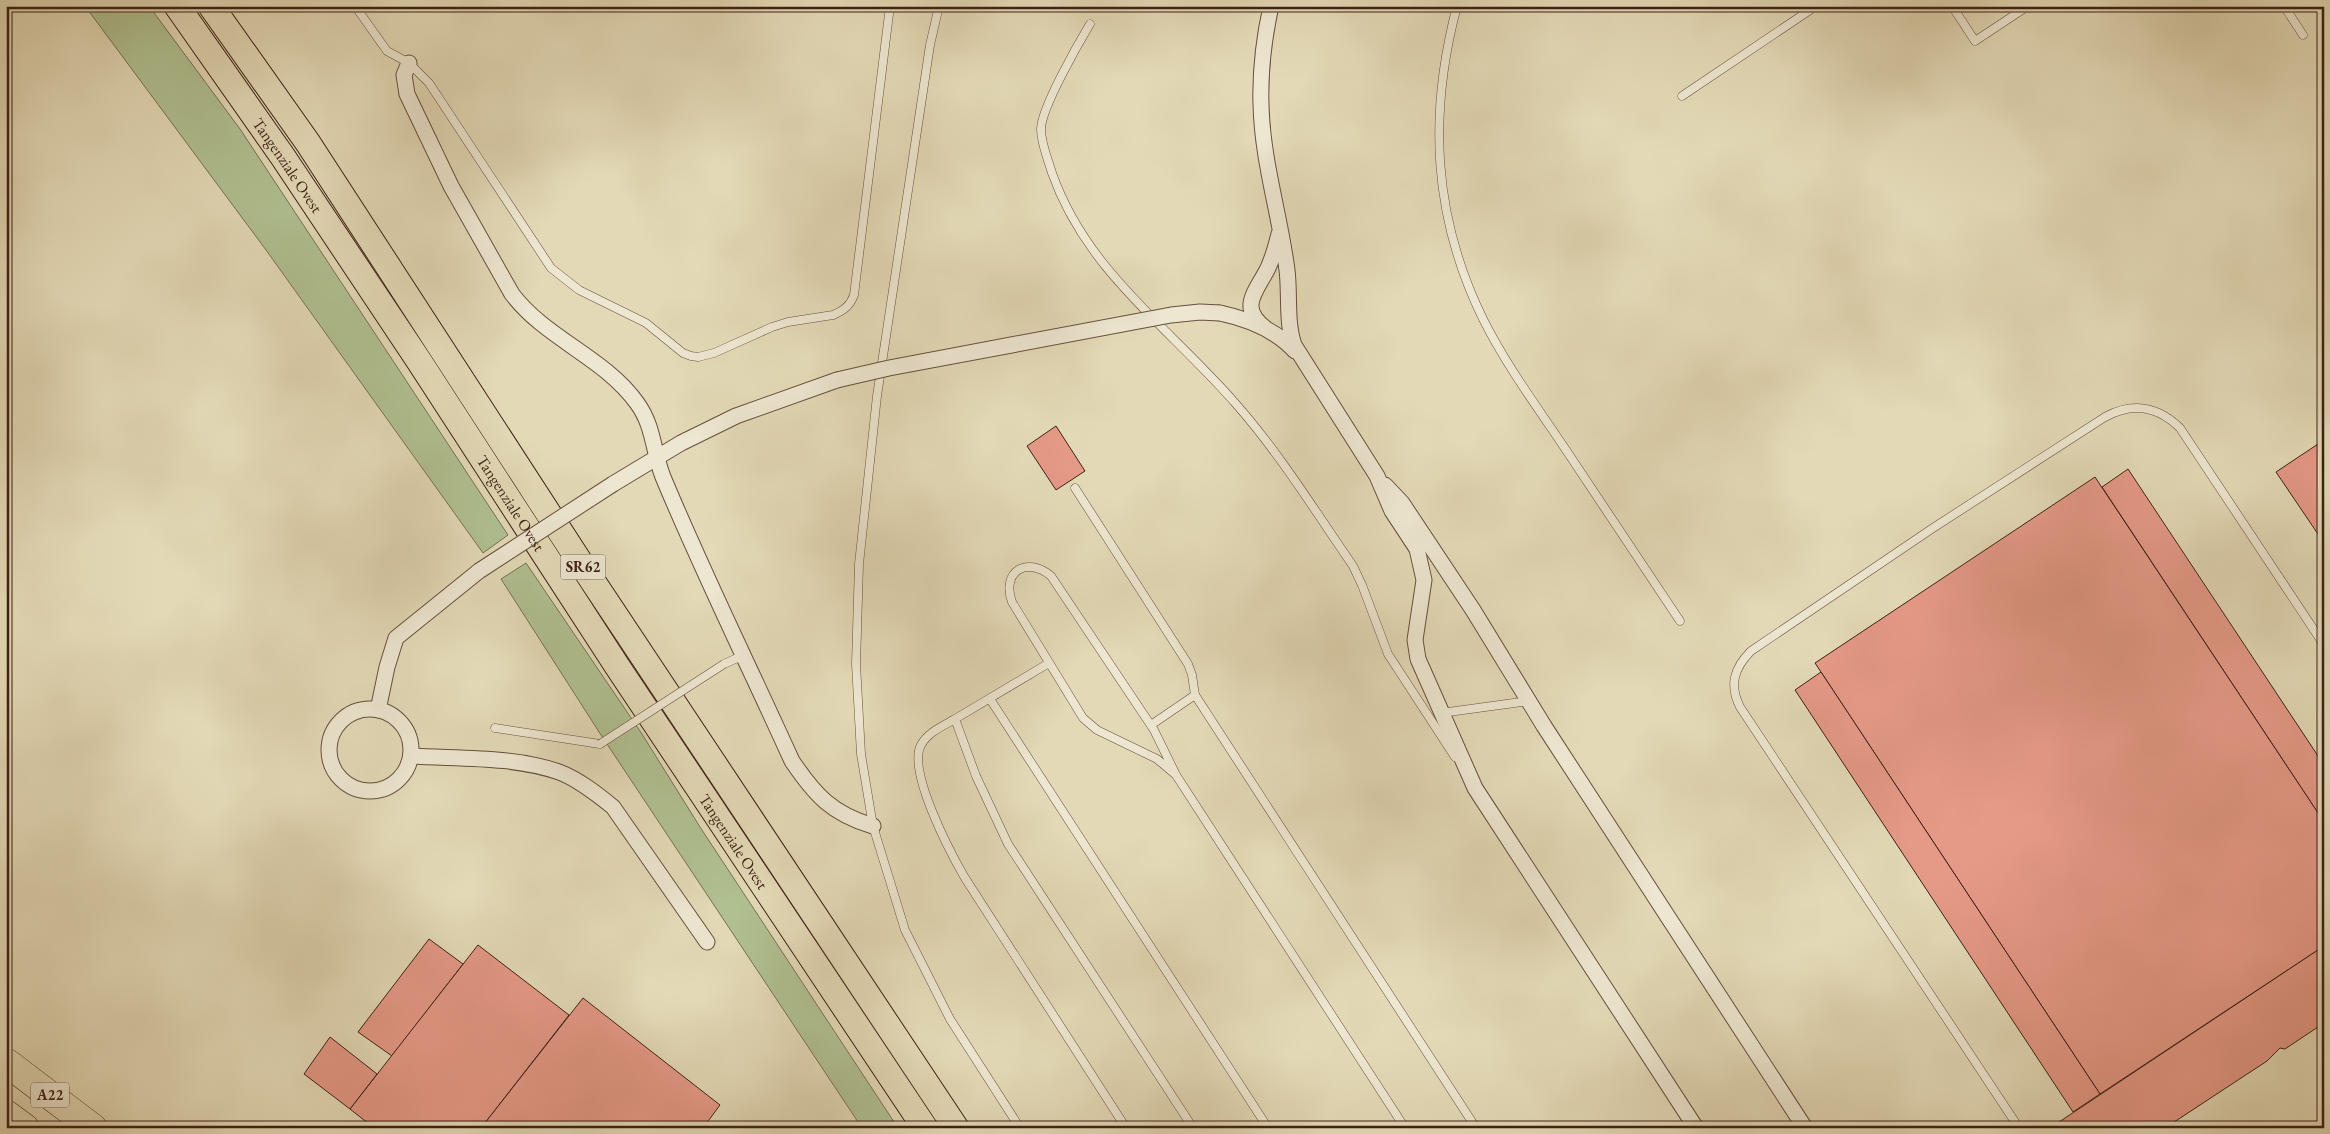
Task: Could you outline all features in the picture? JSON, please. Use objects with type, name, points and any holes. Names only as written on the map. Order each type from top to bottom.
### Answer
[{"type":"highway","name":"Tangenziale Ovest","points":[[177,6],[283,157],[617,666],[925,1128]]},
{"type":"highway","name":"Tangenziale Ovest","points":[[211,6],[313,151],[583,567],[956,1128]]},
{"type":"highway","name":"A22","points":[[6,1062],[93,1128]]},
{"type":"highway","name":"A22","points":[[6,1114],[25,1128]]},
{"type":"street","points":[[1271,6],[1262,67],[1261,105],[1287,270],[1292,339],[1301,358],[1377,476],[1392,511],[1417,549],[1424,580],[1415,640],[1418,659],[1434,714],[1475,788],[1696,1128]]},
{"type":"street","points":[[409,63],[404,75],[407,94],[451,186],[498,271],[522,308],[611,375],[636,402],[648,419],[662,475],[792,761],[804,780],[830,806],[843,816],[872,826]]},
{"type":"street","points":[[1280,231],[1273,256],[1251,298],[1250,306],[1254,318],[1289,344],[1301,358]]},
{"type":"street","points":[[378,710],[387,667],[396,638],[479,571],[613,484],[681,443],[736,416],[837,380],[889,368],[1171,314],[1220,313],[1265,328]]},
{"type":"street","points":[[1377,476],[1402,503],[1473,610],[1529,701],[1805,1128]]},
{"type":"street","points":[[363,709],[378,710],[395,716],[403,724],[411,745],[411,756],[402,776],[394,784],[378,790],[361,790],[351,786],[335,771],[329,749],[331,738],[342,719],[352,713],[363,709]]},
{"type":"street","points":[[411,756],[522,763],[560,772],[596,793],[613,807],[708,942]]},
{"type":"lane","points":[[355,6],[383,46],[394,56],[409,63],[429,82],[552,268],[580,290],[646,323],[684,353],[698,357],[714,353],[772,327],[833,315],[841,312],[851,302],[854,295],[890,6]]},
{"type":"lane","points":[[939,6],[930,45],[876,396],[859,564],[856,664],[861,754],[872,826],[905,930],[950,1020],[1020,1128]]},
{"type":"lane","points":[[1458,6],[1442,78],[1438,126],[1439,162],[1445,201],[1470,291],[1501,352],[1680,621]]},
{"type":"lane","points":[[1682,96],[1816,6]]},
{"type":"lane","points":[[1952,6],[1975,42],[2028,6]]},
{"type":"lane","points":[[2284,6],[2303,34]]},
{"type":"lane","points":[[1090,24],[1073,52],[1047,108],[1041,130],[1049,164],[1072,219],[1091,249],[1123,289],[1236,403],[1270,444],[1353,566],[1388,654],[1434,714],[1529,701]]},
{"type":"lane","points":[[2018,1128],[1740,707],[1734,690],[1734,680],[1742,661],[1751,651],[1933,528],[2104,417],[2117,410],[2139,407],[2161,413],[2180,428],[2324,645]]},
{"type":"lane","points":[[1075,488],[1188,664],[1195,695],[1476,1128]]},
{"type":"lane","points":[[1176,775],[1157,759],[1088,724],[1012,602],[1009,593],[1009,583],[1012,576],[1020,569],[1028,566],[1044,570],[1051,576],[1151,725],[1176,775],[1405,1128]]},
{"type":"lane","points":[[495,728],[600,744],[724,664],[744,654]]},
{"type":"lane","points":[[1049,663],[927,737],[919,750],[918,759],[924,791],[945,842],[965,878],[1126,1128]]},
{"type":"lane","points":[[1151,725],[1195,695]]},
{"type":"lane","points":[[990,699],[1268,1128]]},
{"type":"lane","points":[[954,720],[989,806],[1008,844],[1193,1128]]},
{"type":"green space","points":[[85,6],[149,6],[240,129],[508,535],[483,553],[266,250]]},
{"type":"green space","points":[[526,563],[642,734],[700,827],[898,1128],[862,1128],[601,735],[501,579]]},
{"type":"building","points":[[1056,426],[1085,471],[1056,490],[1027,446]]},
{"type":"building","points":[[2324,440],[2324,543],[2276,472]]},
{"type":"building","points":[[2128,469],[2324,765],[2324,822],[2102,487]]},
{"type":"building","points":[[2095,477],[2324,822],[2324,946],[2100,1094],[1815,663]]},
{"type":"building","points":[[1821,672],[2100,1094],[2073,1112],[1795,690]]},
{"type":"building","points":[[429,939],[463,964],[392,1056],[358,1032]]},
{"type":"building","points":[[478,945],[569,1015],[481,1128],[374,1128],[350,1109]]},
{"type":"building","points":[[2324,946],[2324,1023],[2285,1049],[2280,1048],[2267,1061],[2165,1128],[2050,1128]]},
{"type":"building","points":[[583,998],[720,1105],[703,1128],[481,1128]]},
{"type":"building","points":[[330,1037],[377,1074],[350,1109],[304,1074]]}]
